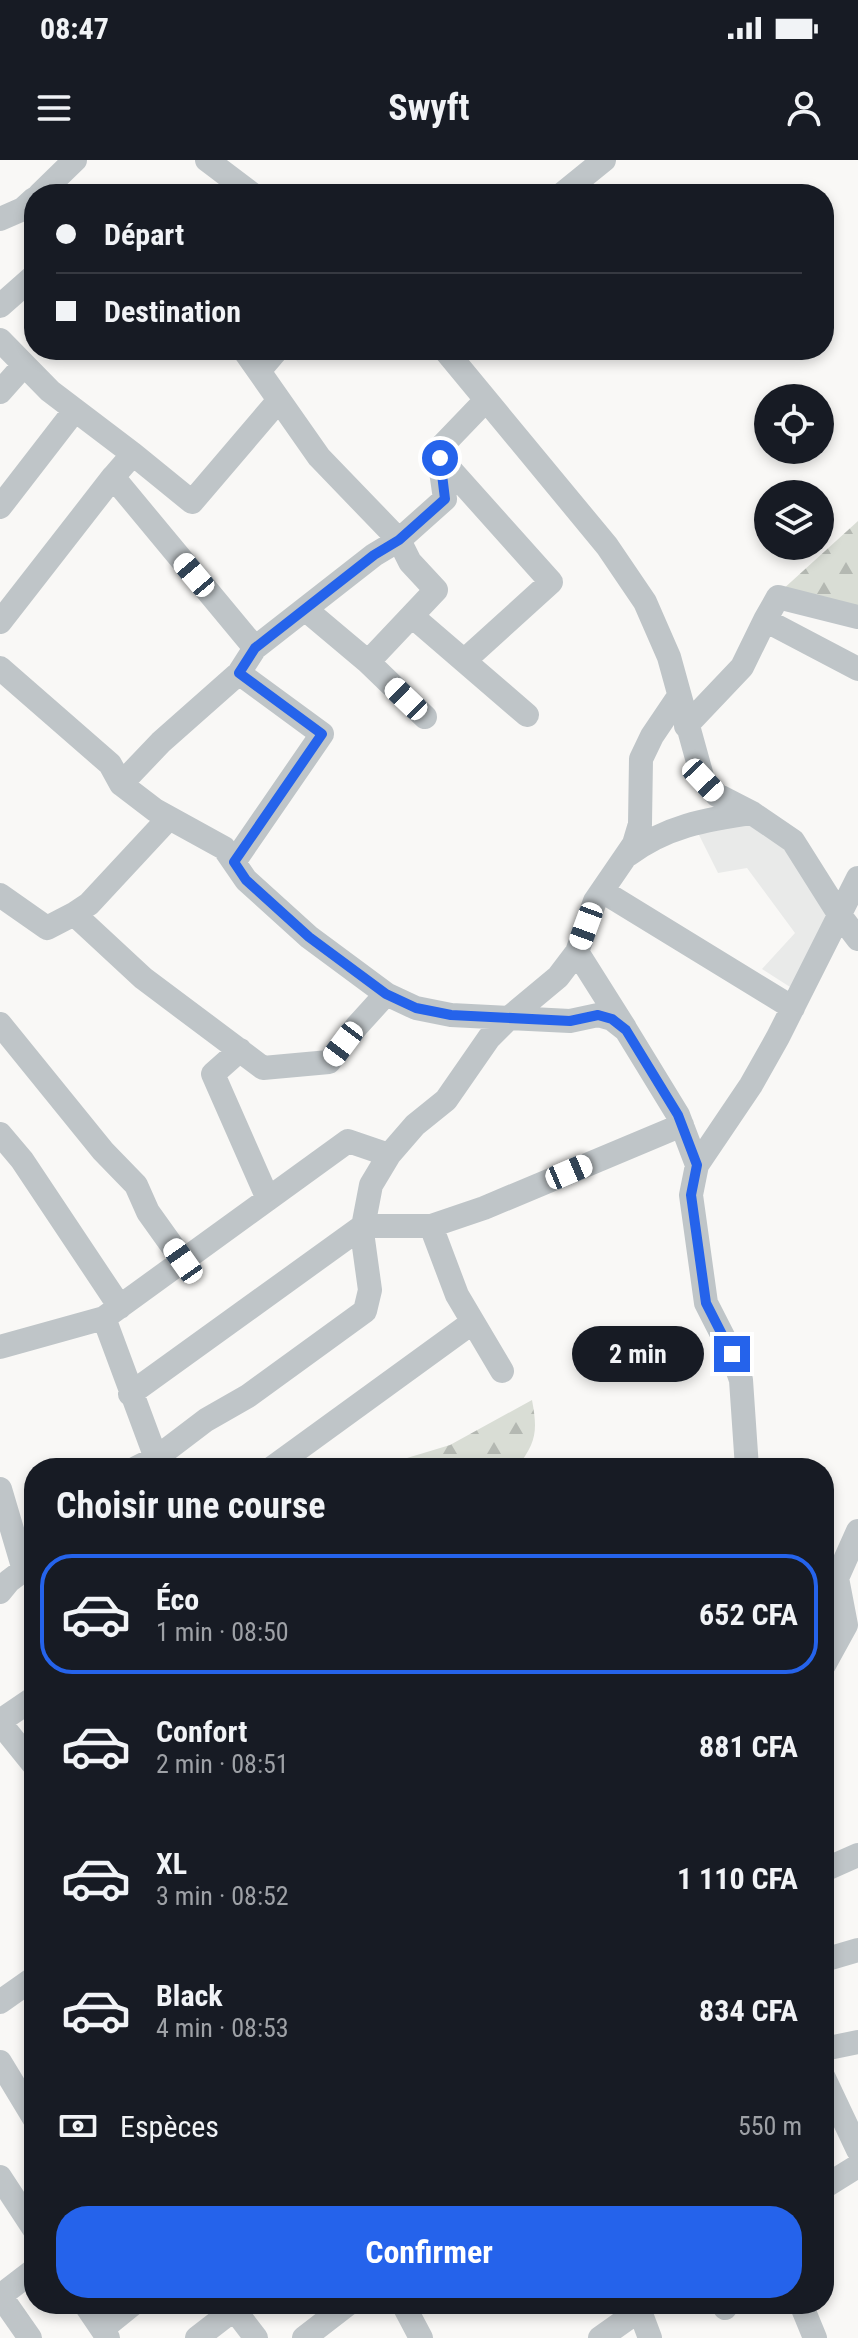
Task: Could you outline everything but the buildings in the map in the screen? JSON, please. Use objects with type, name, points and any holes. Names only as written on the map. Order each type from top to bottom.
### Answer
[{"type":"street","points":[[50,184],[75,160]]},
{"type":"street","points":[[207,160],[239,184]]},
{"type":"street","points":[[574,184],[604,160]]},
{"type":"street","points":[[0,219],[24,208]]},
{"type":"street","points":[[0,306],[24,285]]},
{"type":"street","points":[[0,340],[50,391],[192,502],[279,400]]},
{"type":"street","points":[[251,360],[319,457],[399,540],[410,562],[436,590],[368,662]]},
{"type":"street","points":[[259,371],[268,360]]},
{"type":"street","points":[[453,360],[628,574],[645,602],[669,657],[703,780],[717,795],[752,813],[793,841],[858,939]]},
{"type":"street","points":[[0,392],[24,365]]},
{"type":"street","points":[[121,784],[161,742],[239,673],[255,648],[374,555],[399,540],[445,499],[438,450],[486,400]]},
{"type":"street","points":[[0,507],[75,410]]},
{"type":"street","points":[[0,622],[133,454]]},
{"type":"street","points":[[440,458],[551,582],[465,660]]},
{"type":"street","points":[[113,477],[255,648]]},
{"type":"street","points":[[686,726],[742,667],[778,597],[858,617]]},
{"type":"street","points":[[305,609],[368,662],[425,717]]},
{"type":"street","points":[[412,616],[527,715]]},
{"type":"street","points":[[765,620],[858,669]]},
{"type":"street","points":[[0,668],[110,764],[121,784],[155,810],[224,848],[246,880],[309,937],[386,994],[416,1008],[451,1015],[570,1021],[598,1015],[612,1019],[626,1030]]},
{"type":"street","points":[[234,862],[322,734],[239,673]]},
{"type":"street","points":[[153,1458],[206,1420],[248,1396],[365,1311],[370,1290],[362,1232],[371,1185],[389,1155],[415,1125],[446,1100],[489,1038],[558,977],[577,952],[595,901],[634,844],[640,824],[641,759],[652,736],[679,696]]},
{"type":"street","points":[[625,857],[651,838],[703,819],[752,813]]},
{"type":"street","points":[[0,895],[47,928],[89,904],[169,818]]},
{"type":"street","points":[[746,1458],[741,1380],[732,1354],[706,1303],[691,1195],[697,1165],[751,1085],[820,958],[858,878]]},
{"type":"street","points":[[602,891],[793,1008]]},
{"type":"street","points":[[74,914],[143,978],[263,1068],[329,1062],[386,994]]},
{"type":"street","points":[[577,952],[682,1125],[697,1165]]},
{"type":"street","points":[[0,1024],[103,1151],[136,1185],[148,1212],[183,1261]]},
{"type":"street","points":[[240,1050],[213,1074],[268,1199]]},
{"type":"street","points":[[130,1394],[363,1226],[431,1226],[484,1208],[682,1125]]},
{"type":"street","points":[[0,1134],[22,1160],[112,1313],[145,1458]]},
{"type":"street","points":[[0,1347],[112,1313],[348,1141],[389,1155]]},
{"type":"street","points":[[431,1226],[457,1295],[502,1371]]},
{"type":"street","points":[[286,1458],[473,1322]]},
{"type":"street","points":[[0,1489],[24,1549]]},
{"type":"street","points":[[834,1647],[846,1625],[837,1578],[858,1531]]},
{"type":"street","points":[[0,1592],[9,1581],[24,1571]]},
{"type":"street","points":[[834,1610],[858,1648]]},
{"type":"street","points":[[24,1705],[0,1722],[24,1752]]},
{"type":"street","points":[[834,1866],[858,1855]]},
{"type":"street","points":[[834,1957],[858,1950]]},
{"type":"street","points":[[0,2002],[24,1987]]},
{"type":"street","points":[[834,2047],[858,2042]]},
{"type":"street","points":[[0,2062],[24,2102]]},
{"type":"street","points":[[834,2099],[858,2150]]},
{"type":"street","points":[[834,2181],[858,2166]]},
{"type":"street","points":[[0,2177],[8,2207],[24,2221]]},
{"type":"street","points":[[24,2278],[0,2296],[30,2338]]},
{"type":"street","points":[[92,2314],[105,2333],[123,2314]]},
{"type":"street","points":[[197,2338],[226,2314]]},
{"type":"street","points":[[240,2314],[256,2338]]},
{"type":"street","points":[[411,2314],[421,2338]]},
{"type":"street","points":[[600,2338],[632,2314]]},
{"type":"street","points":[[642,2314],[650,2338]]},
{"type":"street","points":[[805,2314],[815,2338]]},
{"type":"street","points":[[304,2338],[339,2320]]},
{"type":"shaded area","points":[[752,813],[793,841],[839,914],[801,994],[762,969],[795,933],[747,868],[718,873],[693,823]]},
{"type":"green space","points":[[858,521],[858,610],[781,591],[815,560],[834,560],[834,543]]},
{"type":"green space","points":[[532,1400],[534,1436],[523,1458],[407,1458],[450,1445]]},
{"type":"route","points":[[440,458],[445,499],[399,540],[374,555],[255,648],[239,673],[322,734],[234,862],[246,880],[309,937],[386,994],[416,1008],[451,1015],[570,1021],[598,1015],[612,1019],[626,1030],[678,1115],[697,1165],[691,1195],[706,1303],[732,1354]]}]
